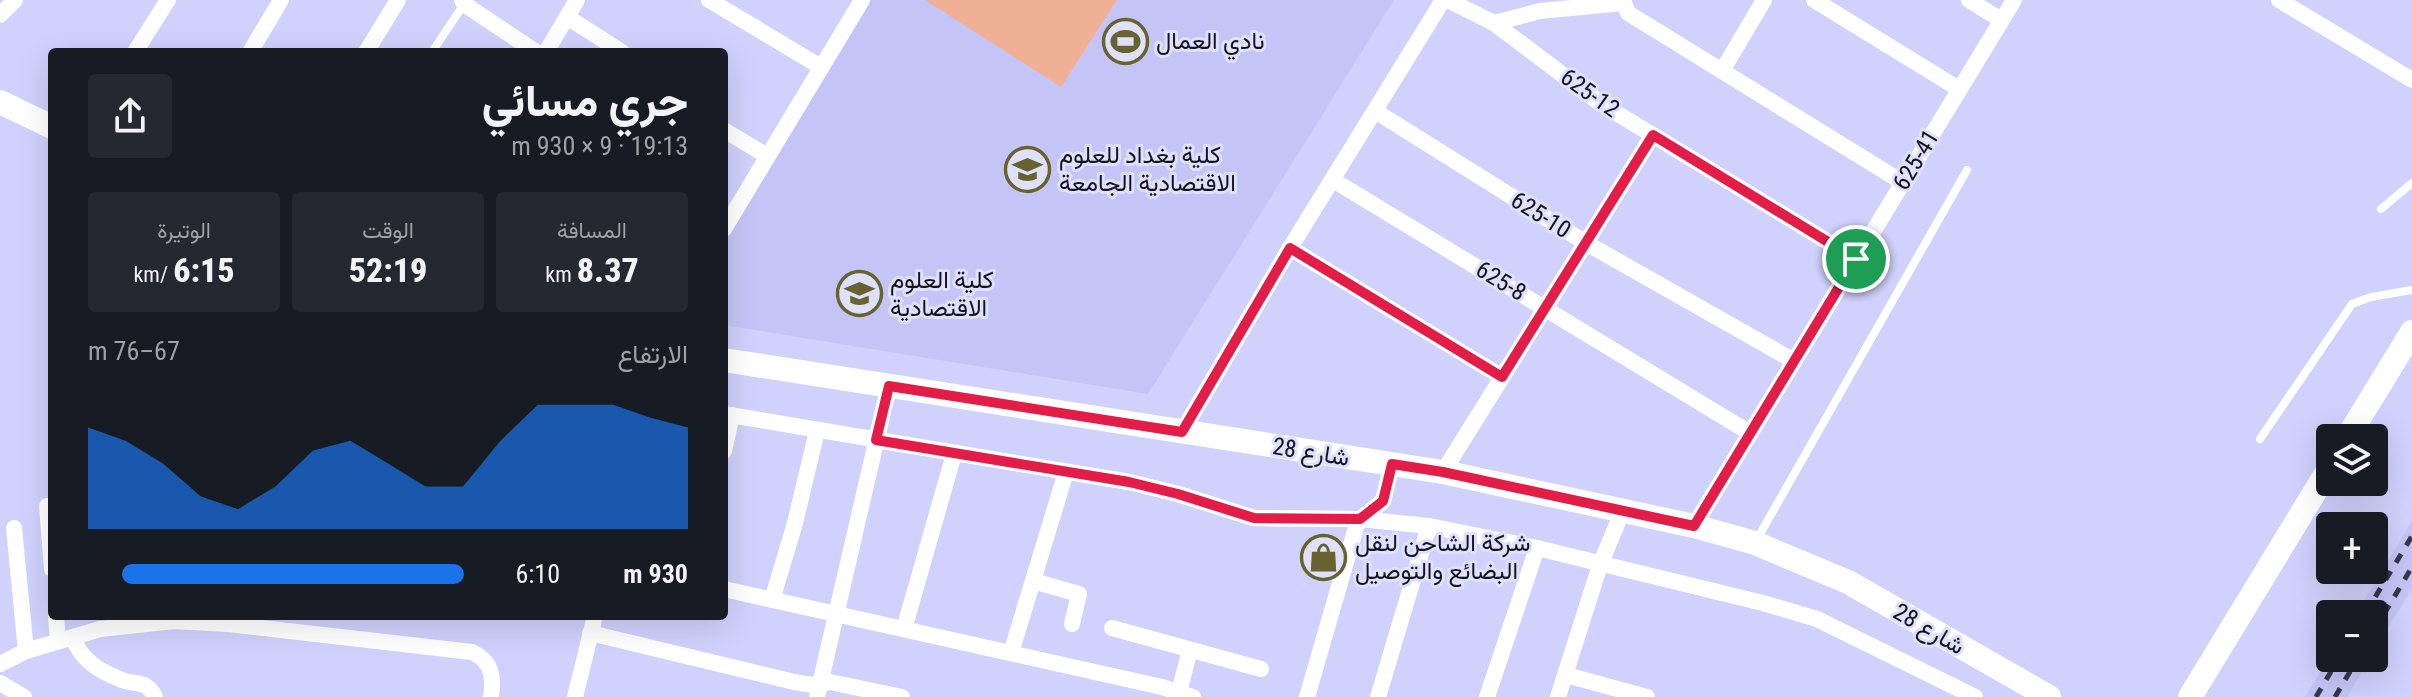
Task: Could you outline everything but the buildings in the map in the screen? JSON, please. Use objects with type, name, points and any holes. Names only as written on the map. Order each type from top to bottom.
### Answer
[{"type":"street","points":[[0,15],[15,0]]},
{"type":"street","points":[[138,48],[168,0]]},
{"type":"street","points":[[252,48],[281,0]]},
{"type":"street","points":[[368,48],[398,0]]},
{"type":"street","points":[[548,48],[577,0]]},
{"type":"street","points":[[709,0],[821,67]]},
{"type":"street","points":[[728,222],[862,0]]},
{"type":"street","points":[[1182,432],[1290,248],[1446,0]]},
{"type":"street","name":"625-12","points":[[1446,0],[1494,23],[1600,103],[1856,259]]},
{"type":"street","points":[[1722,71],[1764,0]]},
{"type":"street","points":[[1814,0],[1959,89]]},
{"type":"street","points":[[1969,0],[2001,20]]},
{"type":"street","name":"625-41","points":[[1694,526],[2014,0]]},
{"type":"street","points":[[463,2],[530,48]]},
{"type":"street","points":[[1494,23],[1540,11],[1623,2],[1628,13],[1902,182]]},
{"type":"street","points":[[2289,3],[2412,80]]},
{"type":"street","points":[[567,17],[616,48]]},
{"type":"street","points":[[0,102],[48,125]]},
{"type":"street","name":"625-10","points":[[1375,111],[1586,243],[1794,361]]},
{"type":"street","points":[[728,132],[767,156]]},
{"type":"street","points":[[1443,472],[1653,135]]},
{"type":"street","name":"625-8","points":[[1333,180],[1750,433]]},
{"type":"street","points":[[1290,248],[1502,377]]},
{"type":"street","points":[[2356,424],[2412,332]]},
{"type":"street","name":"شارع 28","points":[[728,361],[1443,472],[1694,526],[1755,543],[1848,582],[2049,697]]},
{"type":"street","points":[[819,690],[889,386]]},
{"type":"street","points":[[728,414],[1129,482],[1254,518],[1360,519],[1429,526],[1537,548],[1790,610],[1857,637],[1975,697]]},
{"type":"street","points":[[772,600],[795,523],[817,431]]},
{"type":"street","points":[[904,629],[954,454]]},
{"type":"street","points":[[1307,697],[1360,519],[1383,501],[1392,464]]},
{"type":"street","points":[[1011,653],[1066,472]]},
{"type":"street","points":[[2190,697],[2316,490]]},
{"type":"street","points":[[47,506],[48,519]]},
{"type":"street","points":[[1558,697],[1600,565],[1623,510]]},
{"type":"street","points":[[1378,697],[1429,526]]},
{"type":"street","points":[[14,528],[26,651]]},
{"type":"street","points":[[1487,697],[1537,548]]},
{"type":"street","points":[[1033,581],[1079,594],[1072,624]]},
{"type":"street","points":[[728,590],[1186,695],[1190,650]]},
{"type":"street","points":[[58,620],[65,639],[89,663],[125,681],[140,682],[155,697]]},
{"type":"street","points":[[0,664],[26,651],[100,629],[167,620]]},
{"type":"street","points":[[228,620],[472,652],[483,657],[490,666],[493,681],[491,697]]},
{"type":"street","points":[[575,697],[594,620]]},
{"type":"street","points":[[1112,628],[1261,669]]},
{"type":"street","points":[[590,633],[813,685],[819,690]]},
{"type":"street","points":[[1566,675],[1647,697]]},
{"type":"street","points":[[819,690],[830,682],[902,697]]},
{"type":"street","points":[[0,683],[24,697]]},
{"type":"lane","points":[[435,48],[463,2]]},
{"type":"lane","points":[[1755,543],[1967,170]]},
{"type":"lane","points":[[2381,209],[2412,183]]},
{"type":"lane","points":[[2260,439],[2352,304],[2371,297],[2412,290]]},
{"type":"shaded area","name":"كلية بغداد للعلوم الاقتصادية الجامعة","points":[[870,0],[1394,0],[1148,394],[728,326],[728,231]]},
{"type":"shaded area","points":[[925,0],[1117,0],[1061,87]]},
{"type":"shaded area","points":[[2412,521],[2412,588],[2388,628],[2388,600],[2364,600],[2374,584],[2388,584],[2388,561]]},
{"type":"shaded area","points":[[2320,672],[2362,672],[2347,697],[2305,697]]},
{"type":"railway","points":[[2373,600],[2412,536]]},
{"type":"railway","points":[[2388,607],[2412,567]]},
{"type":"railway","points":[[2316,697],[2331,672]]},
{"type":"railway","points":[[2335,697],[2350,672]]},
{"type":"place","name":"نادي العمال","points":[[1125,41]]},
{"type":"place","name":"كلية بغداد للعلوم الاقتصادية الجامعة","points":[[1028,169]]},
{"type":"place","name":"كلية العلوم الاقتصادية","points":[[859,294]]},
{"type":"place","name":"شركة الشاحن لنقل البضائع والتوصيل","points":[[1324,557]]},
{"type":"route","points":[[1653,135],[1856,259],[1694,526],[1443,472],[1392,464],[1383,501],[1360,519],[1254,518],[1129,482],[876,440],[889,386],[1182,432],[1290,248],[1502,377],[1653,135]]}]
